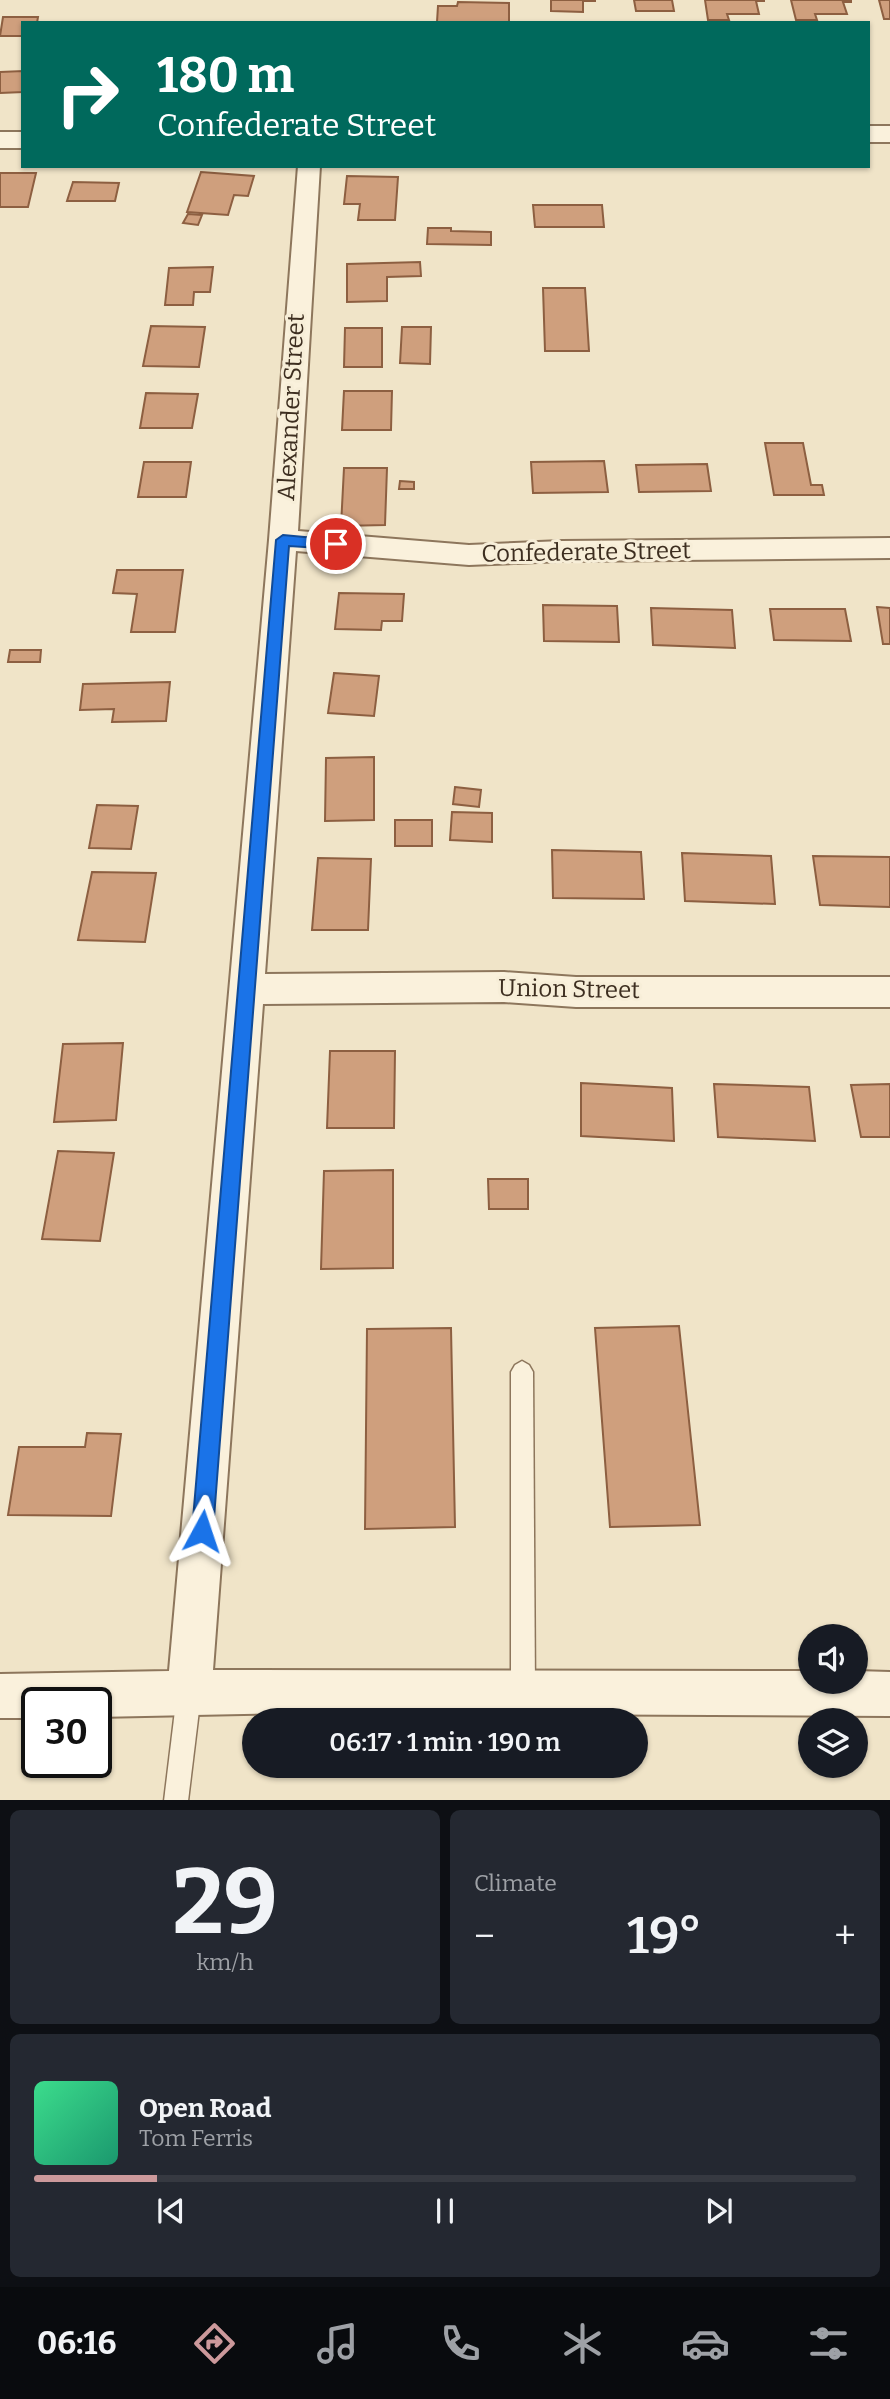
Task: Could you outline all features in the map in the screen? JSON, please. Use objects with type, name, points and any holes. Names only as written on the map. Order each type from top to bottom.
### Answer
[{"type":"street","points":[[870,134],[890,134]]},
{"type":"street","points":[[0,140],[21,140]]},
{"type":"street","name":"Alexander Street","points":[[189,1694],[283,540],[309,168]]},
{"type":"street","name":"Confederate Street","points":[[283,540],[469,555],[562,551],[890,548]]},
{"type":"street","name":"Union Street","points":[[247,989],[503,987],[576,992],[890,992]]},
{"type":"street","points":[[0,1696],[292,1691],[890,1694]]},
{"type":"lane","points":[[522,1371],[523,1692]]},
{"type":"lane","points":[[176,1800],[189,1694]]},
{"type":"building","points":[[551,0],[595,1],[583,1],[583,12],[551,11]]},
{"type":"building","points":[[634,0],[672,0],[674,11],[636,11]]},
{"type":"building","points":[[705,0],[764,1],[756,1],[759,14],[727,14],[729,20],[708,20]]},
{"type":"building","points":[[791,0],[851,2],[843,2],[847,14],[815,14],[817,20],[796,20]]},
{"type":"building","points":[[879,0],[890,0],[890,19],[884,19]]},
{"type":"building","points":[[458,2],[509,3],[509,21],[437,21],[438,6],[457,6]]},
{"type":"building","points":[[3,17],[38,17],[37,21],[21,21],[21,36],[0,36]]},
{"type":"building","points":[[21,71],[21,92],[0,93],[0,72]]},
{"type":"building","points":[[201,172],[254,176],[248,196],[234,195],[228,215],[187,212]]},
{"type":"building","points":[[0,173],[36,173],[28,207],[0,207]]},
{"type":"building","points":[[347,176],[398,177],[395,220],[358,220],[360,204],[344,204]]},
{"type":"building","points":[[73,182],[119,183],[115,201],[67,201]]},
{"type":"building","points":[[533,205],[602,205],[604,227],[535,227]]},
{"type":"building","points":[[188,214],[202,215],[198,225],[183,223]]},
{"type":"building","points":[[428,228],[491,232],[491,245],[427,244]]},
{"type":"building","points":[[420,262],[421,276],[387,277],[387,301],[347,302],[347,264]]},
{"type":"building","points":[[213,267],[210,292],[194,292],[193,305],[165,305],[169,268]]},
{"type":"building","points":[[543,288],[585,288],[589,351],[545,351]]},
{"type":"building","points":[[151,326],[205,327],[199,367],[143,366]]},
{"type":"building","points":[[402,327],[431,327],[430,364],[400,363]]},
{"type":"building","points":[[345,328],[382,328],[382,367],[344,367]]},
{"type":"building","points":[[344,391],[392,391],[391,430],[342,430]]},
{"type":"building","points":[[146,393],[198,394],[192,428],[140,428]]},
{"type":"building","points":[[765,443],[803,443],[811,485],[822,485],[824,495],[774,495]]},
{"type":"building","points":[[604,461],[608,492],[533,493],[531,462]]},
{"type":"building","points":[[144,462],[191,462],[186,497],[138,497]]},
{"type":"building","points":[[707,464],[711,491],[639,492],[636,465]]},
{"type":"building","points":[[344,468],[387,468],[385,525],[341,526]]},
{"type":"building","points":[[400,481],[414,482],[414,489],[399,489]]},
{"type":"building","points":[[117,570],[183,570],[175,632],[131,632],[137,594],[113,593]]},
{"type":"building","points":[[339,593],[404,594],[402,621],[382,621],[381,630],[335,629]]},
{"type":"building","points":[[543,605],[617,606],[619,642],[544,641]]},
{"type":"building","points":[[877,607],[890,608],[890,644],[883,644]]},
{"type":"building","points":[[651,608],[732,610],[735,648],[653,645]]},
{"type":"building","points":[[770,609],[845,609],[851,641],[774,640]]},
{"type":"building","points":[[10,650],[41,650],[40,662],[8,662]]},
{"type":"building","points":[[334,673],[379,676],[374,716],[328,713]]},
{"type":"building","points":[[170,682],[166,721],[112,722],[114,709],[80,710],[83,684]]},
{"type":"building","points":[[374,757],[374,820],[325,821],[326,758]]},
{"type":"building","points":[[455,787],[481,790],[479,807],[453,804]]},
{"type":"building","points":[[97,805],[138,806],[131,849],[89,848]]},
{"type":"building","points":[[452,812],[492,813],[492,842],[450,840]]},
{"type":"building","points":[[395,820],[432,820],[432,846],[395,846]]},
{"type":"building","points":[[552,850],[641,852],[644,899],[553,898]]},
{"type":"building","points":[[682,853],[771,856],[775,904],[685,901]]},
{"type":"building","points":[[813,856],[890,857],[890,907],[820,905]]},
{"type":"building","points":[[318,858],[371,859],[368,930],[312,930]]},
{"type":"building","points":[[92,872],[156,873],[145,942],[78,940]]},
{"type":"building","points":[[123,1043],[116,1120],[54,1122],[63,1044]]},
{"type":"building","points":[[330,1051],[395,1051],[394,1128],[327,1128]]},
{"type":"building","points":[[581,1083],[672,1088],[674,1141],[581,1136]]},
{"type":"building","points":[[714,1084],[809,1087],[815,1141],[718,1137]]},
{"type":"building","points":[[890,1084],[890,1137],[861,1137],[851,1085]]},
{"type":"building","points":[[58,1151],[114,1153],[100,1241],[42,1239]]},
{"type":"building","points":[[393,1170],[393,1268],[321,1269],[324,1171]]},
{"type":"building","points":[[488,1179],[528,1179],[528,1209],[489,1209]]},
{"type":"building","points":[[679,1326],[700,1525],[610,1527],[595,1328]]},
{"type":"building","points":[[451,1328],[455,1527],[365,1529],[367,1329]]},
{"type":"building","points":[[87,1433],[121,1434],[111,1516],[8,1515],[19,1447],[85,1447]]},
{"type":"route","points":[[202,1531],[283,540],[336,544]]}]
